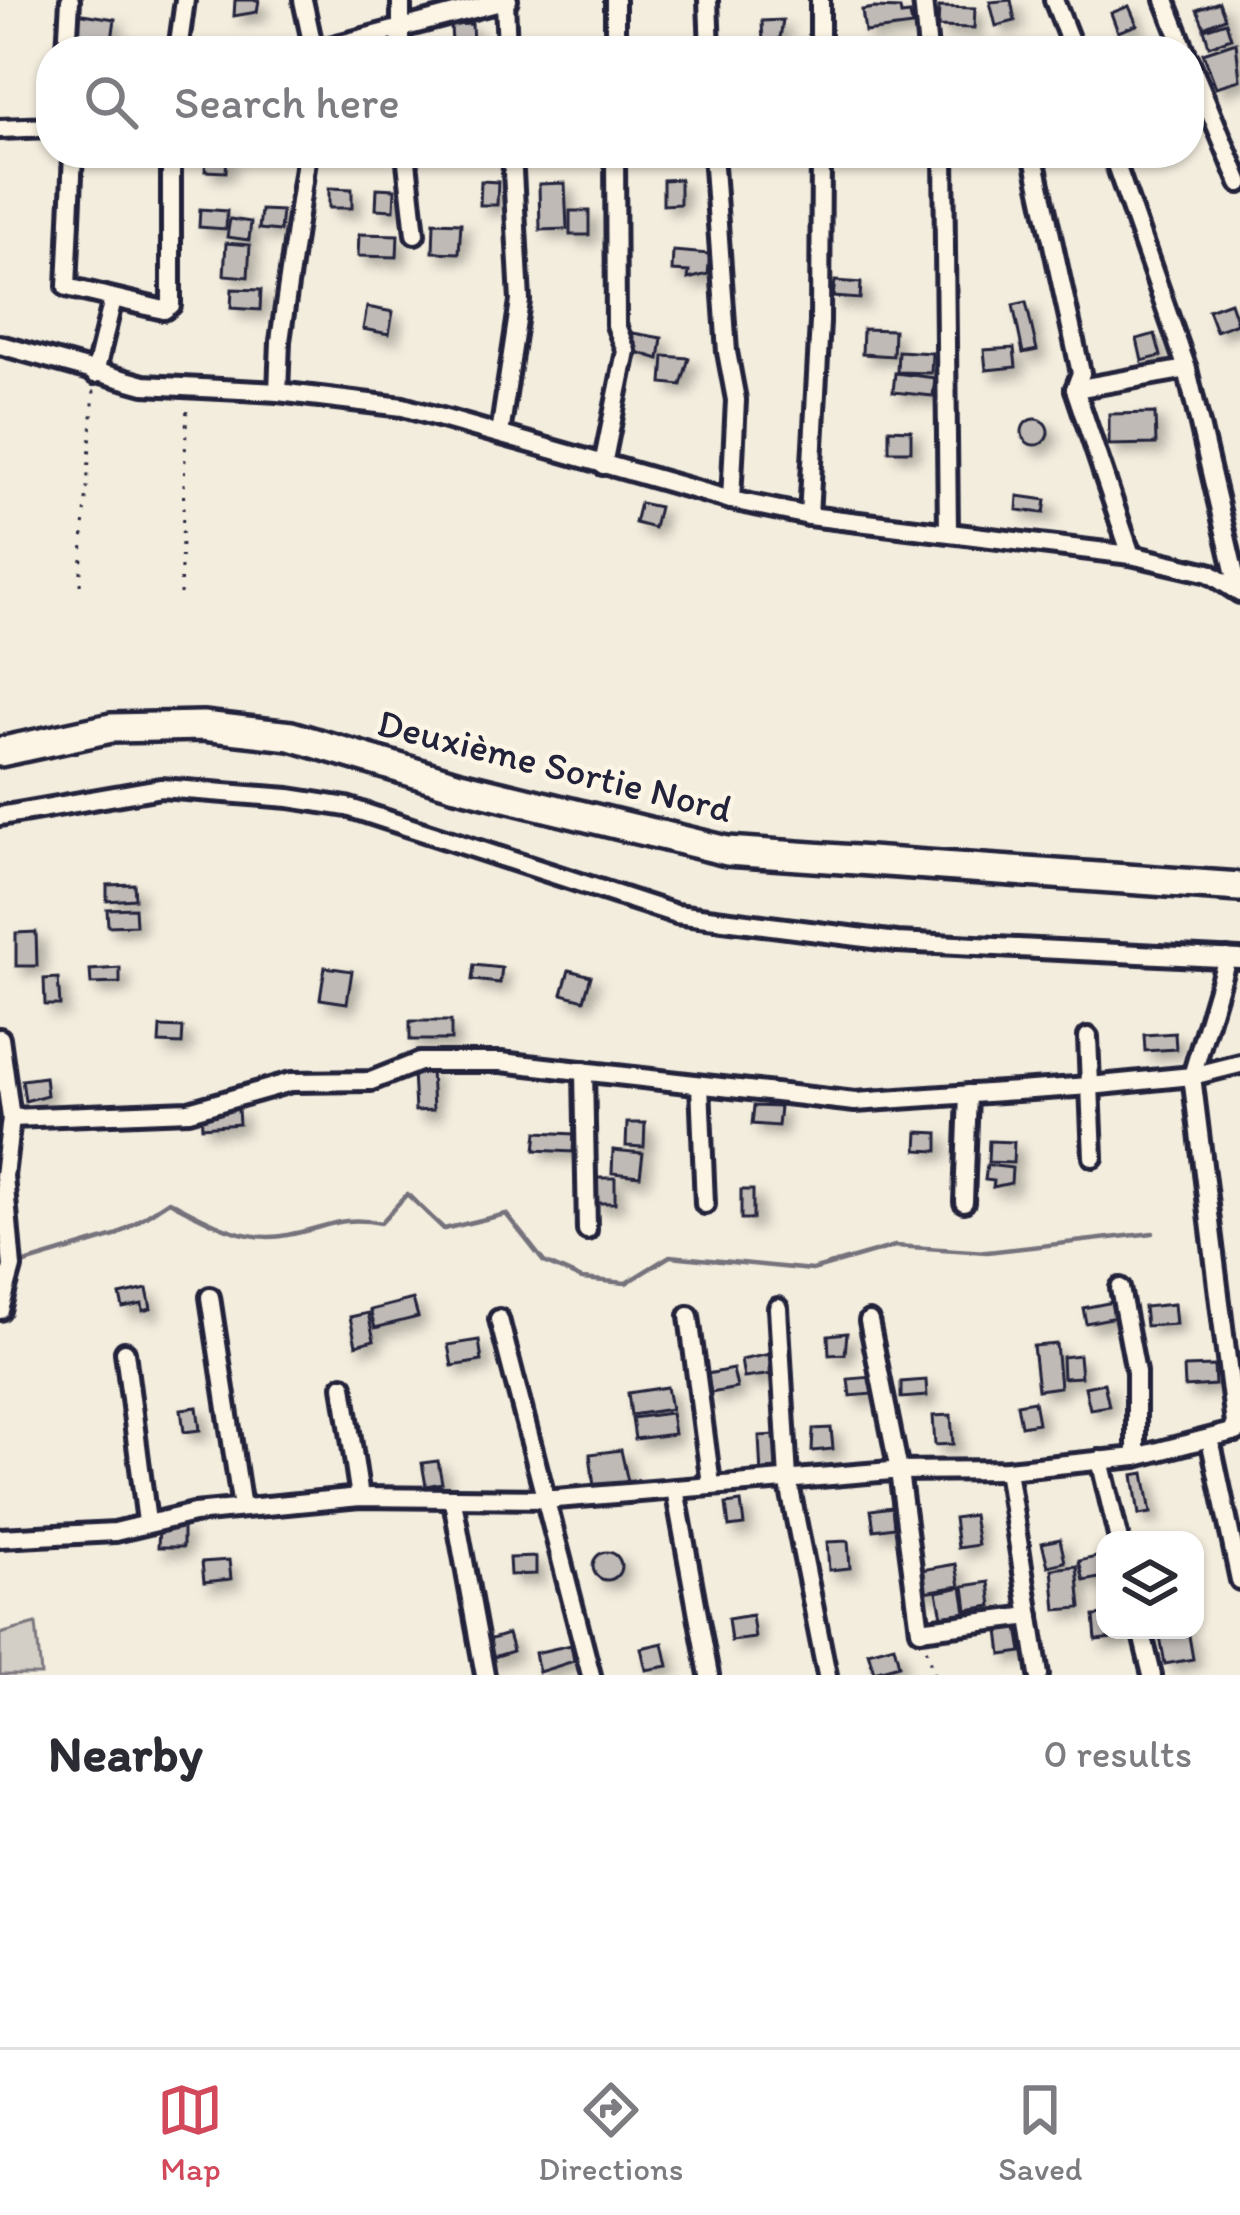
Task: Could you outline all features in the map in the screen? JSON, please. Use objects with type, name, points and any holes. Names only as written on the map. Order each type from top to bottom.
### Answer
[{"type":"main road","name":"Deuxième Sortie Nord","points":[[0,752],[111,728],[203,726],[291,736],[456,785],[727,851],[1240,887]]},
{"type":"street","points":[[68,36],[70,0]]},
{"type":"street","points":[[180,36],[185,0]]},
{"type":"street","points":[[303,0],[311,36]]},
{"type":"street","points":[[401,0],[401,36]]},
{"type":"street","points":[[366,36],[506,0],[507,36]]},
{"type":"street","points":[[615,0],[615,36]]},
{"type":"street","points":[[708,0],[709,36]]},
{"type":"street","points":[[820,0],[820,36]]},
{"type":"street","points":[[923,0],[927,36]]},
{"type":"street","points":[[1054,0],[1069,36]]},
{"type":"street","points":[[1165,0],[1179,36]]},
{"type":"street","points":[[1204,96],[1240,183]]},
{"type":"street","points":[[0,129],[36,128]]},
{"type":"street","points":[[72,168],[65,281],[71,291],[164,310],[171,305],[171,168]]},
{"type":"street","points":[[278,392],[280,341],[305,168]]},
{"type":"street","points":[[408,168],[416,234]]},
{"type":"street","points":[[500,434],[520,301],[513,168]]},
{"type":"street","points":[[603,465],[626,351],[616,325],[615,168]]},
{"type":"street","points":[[714,168],[727,352],[736,400],[731,500]]},
{"type":"street","points":[[809,516],[820,322],[820,168]]},
{"type":"street","points":[[944,168],[948,532]]},
{"type":"street","points":[[1036,168],[1081,373],[1075,389],[1131,555]]},
{"type":"street","points":[[1117,168],[1187,369],[1240,593]]},
{"type":"street","points":[[95,374],[113,299]]},
{"type":"street","points":[[0,345],[95,374],[187,389],[278,392],[403,407],[731,500],[809,516],[1131,555],[1209,573],[1240,593]]},
{"type":"street","points":[[1075,389],[1187,369]]},
{"type":"street","points":[[0,816],[161,788],[289,798],[347,807],[676,914],[897,942],[1233,959],[1192,1076],[1238,1431],[1136,1456],[1006,1470],[899,1471],[547,1499],[360,1497],[242,1508],[147,1522],[115,1532],[0,1538]]},
{"type":"street","points":[[1088,1037],[1093,1156]]},
{"type":"street","points":[[0,1038],[11,1118],[4,1176],[12,1267],[0,1310]]},
{"type":"street","points":[[11,1118],[189,1111],[291,1082],[371,1081],[419,1062],[584,1071],[854,1102],[1192,1076],[1240,1064]]},
{"type":"street","points":[[584,1071],[587,1230]]},
{"type":"street","points":[[700,1085],[705,1204]]},
{"type":"street","points":[[964,1202],[968,1094]]},
{"type":"street","points":[[1120,1288],[1136,1372],[1136,1456]]},
{"type":"street","points":[[210,1297],[242,1508]]},
{"type":"street","points":[[778,1308],[788,1479],[826,1675]]},
{"type":"street","points":[[689,1316],[711,1484]]},
{"type":"street","points":[[499,1319],[592,1675]]},
{"type":"street","points":[[869,1322],[899,1471],[920,1630],[1030,1616]]},
{"type":"street","points":[[125,1352],[147,1522]]},
{"type":"street","points":[[343,1386],[360,1497]]},
{"type":"street","points":[[1210,1439],[1240,1580]]},
{"type":"street","points":[[1100,1460],[1117,1531]]},
{"type":"street","points":[[1006,1470],[1039,1675]]},
{"type":"street","points":[[675,1489],[709,1675]]},
{"type":"street","points":[[453,1501],[485,1675]]},
{"type":"street","points":[[1143,1639],[1152,1675]]},
{"type":"path","points":[[80,585],[95,374]]},
{"type":"path","points":[[180,594],[187,389]]},
{"type":"path","points":[[920,1630],[934,1675]]},
{"type":"shaded area","points":[[36,1624],[41,1675],[0,1675],[0,1634]]},
{"type":"building","points":[[235,0],[259,0],[257,12],[234,16]]},
{"type":"building","points":[[1011,0],[1015,21],[996,26],[990,2]]},
{"type":"building","points":[[1219,2],[1225,18],[1204,27],[1197,10]]},
{"type":"building","points":[[1129,6],[1137,25],[1118,32],[1111,13]]},
{"type":"building","points":[[939,7],[975,8],[974,28],[938,27]]},
{"type":"building","points":[[900,9],[901,15],[910,14],[912,26],[865,32],[862,10]]},
{"type":"building","points":[[77,13],[115,19],[113,36],[74,34]]},
{"type":"building","points":[[783,20],[780,36],[763,36],[762,21]]},
{"type":"building","points":[[1226,22],[1231,38],[1209,46],[1204,29]]},
{"type":"building","points":[[472,24],[473,36],[452,36],[451,25]]},
{"type":"building","points":[[1236,42],[1240,80],[1216,87],[1204,53]]},
{"type":"building","points":[[680,179],[680,204],[663,205],[663,180]]},
{"type":"building","points":[[481,181],[498,182],[497,205],[480,205]]},
{"type":"building","points":[[565,183],[567,229],[540,230],[539,184]]},
{"type":"building","points":[[329,188],[352,189],[352,208],[329,208]]},
{"type":"building","points":[[377,188],[395,189],[394,210],[376,209]]},
{"type":"building","points":[[200,209],[227,211],[226,229],[199,227]]},
{"type":"building","points":[[261,210],[282,211],[280,231],[259,229]]},
{"type":"building","points":[[570,211],[589,211],[589,235],[570,235]]},
{"type":"building","points":[[230,219],[251,222],[249,240],[227,237]]},
{"type":"building","points":[[434,222],[461,223],[459,253],[433,252]]},
{"type":"building","points":[[359,234],[398,235],[397,257],[358,256]]},
{"type":"building","points":[[226,243],[250,245],[248,277],[224,275]]},
{"type":"building","points":[[673,251],[710,254],[708,274],[688,279],[689,272],[672,271]]},
{"type":"building","points":[[835,281],[861,283],[860,299],[833,297]]},
{"type":"building","points":[[232,289],[261,290],[260,310],[231,308]]},
{"type":"building","points":[[1026,302],[1037,350],[1023,353],[1013,305]]},
{"type":"building","points":[[1230,302],[1237,323],[1216,331],[1208,310]]},
{"type":"building","points":[[367,307],[393,312],[389,334],[363,329]]},
{"type":"building","points":[[863,329],[894,330],[893,356],[862,354]]},
{"type":"building","points":[[633,333],[662,338],[659,359],[630,350]]},
{"type":"building","points":[[1155,334],[1161,356],[1142,361],[1137,339]]},
{"type":"building","points":[[1014,348],[1016,367],[986,370],[984,350]]},
{"type":"building","points":[[898,351],[932,353],[931,373],[897,372]]},
{"type":"building","points":[[664,356],[689,358],[681,385],[662,383]]},
{"type":"building","points":[[895,373],[935,378],[933,396],[893,392]]},
{"type":"building","points":[[1155,413],[1156,444],[1109,445],[1109,414]]},
{"type":"building","points":[[1035,419],[1048,432],[1035,445],[1022,432]]},
{"type":"building","points":[[889,429],[911,430],[911,451],[889,451]]},
{"type":"building","points":[[1018,496],[1046,500],[1044,513],[1017,510]]},
{"type":"building","points":[[640,503],[659,507],[654,528],[635,523]]},
{"type":"building","points":[[134,884],[135,899],[107,901],[107,885]]},
{"type":"building","points":[[135,908],[136,925],[108,926],[107,909]]},
{"type":"building","points":[[36,932],[37,966],[16,966],[16,933]]},
{"type":"building","points":[[474,965],[502,968],[500,983],[472,980]]},
{"type":"building","points":[[325,967],[352,971],[347,1003],[320,999]]},
{"type":"building","points":[[120,968],[120,983],[91,984],[90,970]]},
{"type":"building","points":[[569,970],[591,976],[584,1000],[562,994]]},
{"type":"building","points":[[58,978],[60,1005],[45,1005],[44,979]]},
{"type":"building","points":[[410,1021],[451,1021],[451,1040],[410,1040]]},
{"type":"building","points":[[160,1027],[183,1028],[182,1044],[159,1043]]},
{"type":"building","points":[[1175,1033],[1176,1049],[1145,1051],[1144,1035]]},
{"type":"building","points":[[431,1070],[433,1110],[415,1111],[413,1071]]},
{"type":"building","points":[[45,1077],[47,1095],[25,1101],[22,1080]]},
{"type":"building","points":[[754,1106],[780,1107],[778,1126],[752,1124]]},
{"type":"building","points":[[238,1109],[239,1124],[202,1127],[201,1112]]},
{"type":"building","points":[[627,1123],[645,1123],[644,1147],[626,1146]]},
{"type":"building","points":[[537,1132],[574,1134],[573,1152],[535,1150]]},
{"type":"building","points":[[918,1132],[938,1133],[938,1151],[917,1150]]},
{"type":"building","points":[[989,1141],[1014,1142],[1013,1163],[988,1162]]},
{"type":"building","points":[[613,1150],[643,1153],[640,1176],[612,1173]]},
{"type":"building","points":[[987,1165],[1012,1168],[1011,1183],[993,1187],[994,1181],[985,1180]]},
{"type":"building","points":[[594,1178],[615,1178],[615,1203],[593,1203]]},
{"type":"building","points":[[741,1190],[753,1190],[753,1219],[741,1219]]},
{"type":"building","points":[[147,1289],[151,1309],[143,1311],[142,1304],[123,1308],[120,1295]]},
{"type":"building","points":[[413,1299],[418,1317],[375,1328],[370,1310]]},
{"type":"building","points":[[1118,1301],[1121,1316],[1086,1323],[1083,1308]]},
{"type":"building","points":[[1174,1304],[1176,1324],[1146,1326],[1144,1307]]},
{"type":"building","points":[[368,1313],[374,1340],[356,1345],[350,1317]]},
{"type":"building","points":[[847,1333],[845,1354],[829,1355],[828,1335]]},
{"type":"building","points":[[479,1340],[482,1361],[452,1366],[448,1345]]},
{"type":"building","points":[[1056,1344],[1060,1387],[1038,1390],[1033,1346]]},
{"type":"building","points":[[770,1354],[773,1374],[744,1378],[741,1360]]},
{"type":"building","points":[[1079,1355],[1081,1377],[1063,1378],[1062,1357]]},
{"type":"building","points":[[1214,1366],[1215,1385],[1185,1387],[1184,1367]]},
{"type":"building","points":[[733,1369],[737,1388],[711,1393],[707,1374]]},
{"type":"building","points":[[872,1377],[873,1394],[850,1396],[848,1379]]},
{"type":"building","points":[[926,1380],[927,1396],[901,1398],[901,1382]]},
{"type":"building","points":[[1104,1383],[1109,1406],[1090,1409],[1085,1387]]},
{"type":"building","points":[[667,1387],[671,1409],[631,1415],[628,1393]]},
{"type":"building","points":[[1034,1401],[1038,1423],[1021,1426],[1017,1404]]},
{"type":"building","points":[[197,1407],[200,1430],[184,1432],[181,1409]]},
{"type":"building","points":[[671,1413],[674,1434],[635,1439],[632,1418]]},
{"type":"building","points":[[951,1415],[953,1444],[935,1445],[933,1416]]},
{"type":"building","points":[[831,1428],[833,1449],[812,1451],[813,1429]]},
{"type":"building","points":[[776,1435],[777,1476],[761,1476],[759,1436]]},
{"type":"building","points":[[621,1450],[628,1482],[594,1487],[590,1454]]},
{"type":"building","points":[[438,1461],[442,1483],[426,1486],[422,1463]]},
{"type":"building","points":[[1144,1473],[1151,1513],[1139,1515],[1133,1475]]},
{"type":"building","points":[[741,1502],[744,1525],[729,1527],[726,1504]]},
{"type":"building","points":[[892,1507],[894,1527],[874,1530],[871,1510]]},
{"type":"building","points":[[973,1515],[978,1545],[958,1548],[954,1518]]},
{"type":"building","points":[[159,1527],[183,1527],[183,1547],[158,1547]]},
{"type":"building","points":[[1060,1539],[1065,1562],[1048,1566],[1042,1543]]},
{"type":"building","points":[[848,1541],[850,1568],[829,1570],[827,1542]]},
{"type":"building","points":[[607,1552],[617,1556],[621,1566],[617,1576],[607,1580],[597,1576],[593,1566],[597,1556]]},
{"type":"building","points":[[536,1557],[536,1574],[510,1575],[509,1558]]},
{"type":"building","points":[[1096,1557],[1096,1579],[1084,1581],[1079,1561]]},
{"type":"building","points":[[229,1560],[231,1579],[204,1582],[202,1562]]},
{"type":"building","points":[[956,1564],[960,1586],[919,1593],[916,1571]]},
{"type":"building","points":[[1077,1566],[1081,1608],[1056,1610],[1052,1569]]},
{"type":"building","points":[[989,1582],[992,1606],[967,1610],[964,1586]]},
{"type":"building","points":[[962,1587],[966,1612],[942,1616],[937,1592]]},
{"type":"building","points":[[752,1615],[755,1638],[731,1641],[728,1619]]},
{"type":"building","points":[[1018,1628],[1022,1652],[1002,1655],[999,1630]]},
{"type":"building","points":[[508,1634],[513,1651],[487,1659],[482,1642]]},
{"type":"building","points":[[1160,1639],[1190,1639],[1193,1659],[1165,1664]]},
{"type":"building","points":[[663,1643],[668,1666],[646,1670],[641,1648]]},
{"type":"building","points":[[571,1645],[574,1661],[539,1672],[535,1653]]},
{"type":"building","points":[[894,1645],[899,1665],[874,1672],[868,1652]]},
{"type":"waterway","points":[[18,1265],[115,1236],[169,1201],[226,1228],[271,1237],[343,1221],[381,1223],[407,1194],[444,1229],[506,1214],[544,1262],[582,1279],[626,1283],[670,1256],[812,1270],[895,1246],[987,1252],[1153,1233]]}]
